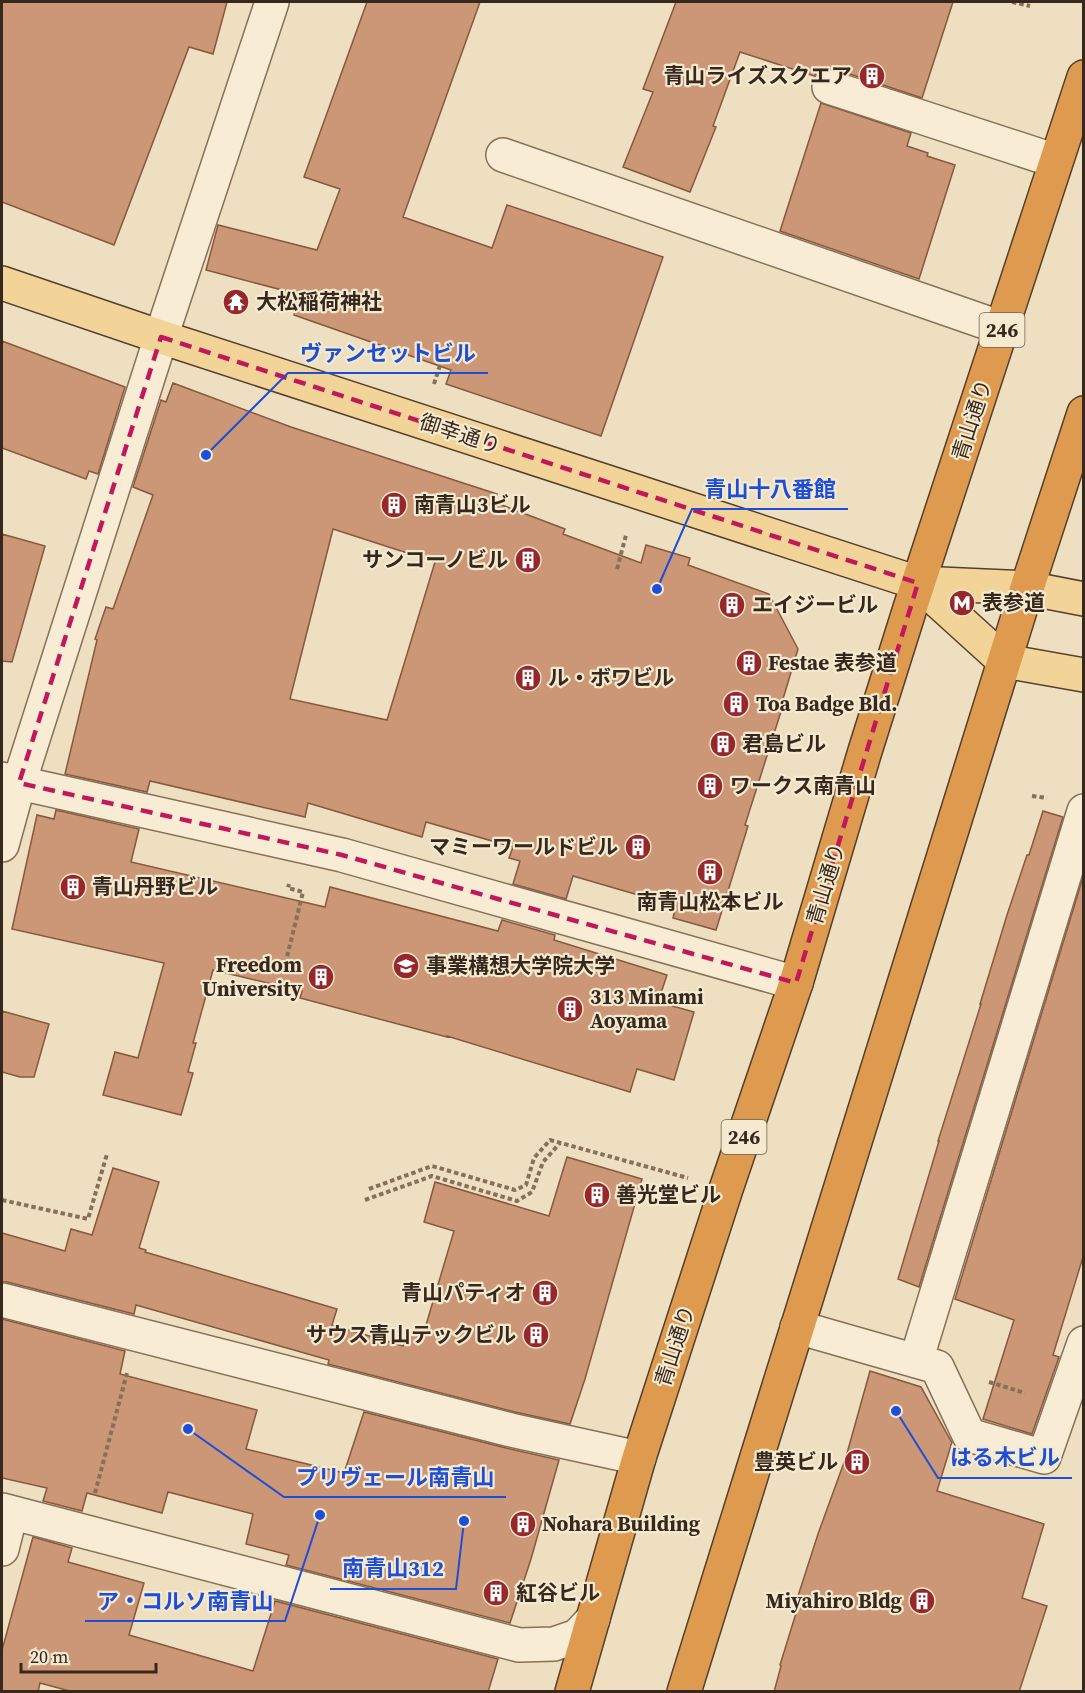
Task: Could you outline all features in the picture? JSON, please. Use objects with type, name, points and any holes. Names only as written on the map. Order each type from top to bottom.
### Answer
[{"type":"highway","name":"青山通り","points":[[572,1692],[639,1458],[726,1189],[796,983],[918,583],[1083,77]]},
{"type":"highway","points":[[684,1692],[1083,413]]},
{"type":"main road","name":"御幸通り","points":[[2,283],[161,337],[918,583]]},
{"type":"main road","points":[[918,583],[1027,588],[1083,599]]},
{"type":"main road","points":[[918,583],[1004,661],[1083,675]]},
{"type":"street","points":[[2,845],[10,781],[272,2]]},
{"type":"street","points":[[829,87],[1056,161]]},
{"type":"street","points":[[503,155],[1002,328]]},
{"type":"street","points":[[10,781],[342,855],[796,983]]},
{"type":"street","points":[[926,1364],[1083,811]]},
{"type":"street","points":[[2,1300],[511,1430],[639,1458]]},
{"type":"street","points":[[797,1327],[926,1364],[969,1435],[1044,1457],[1083,1343]]},
{"type":"street","points":[[2,1549],[6,1511],[519,1645],[554,1644],[577,1636],[593,1619]]},
{"type":"path","points":[[1012,2],[1030,6]]},
{"type":"path","points":[[433,389],[441,362]]},
{"type":"path","points":[[617,569],[627,535]]},
{"type":"path","points":[[279,963],[285,964],[301,902]]},
{"type":"path","points":[[369,1190],[432,1166],[515,1190],[526,1185],[534,1158],[550,1140],[726,1189]]},
{"type":"path","points":[[365,1200],[432,1176],[517,1201],[532,1192],[543,1162],[560,1143]]},
{"type":"path","points":[[2,1200],[88,1219],[107,1154]]},
{"type":"path","points":[[85,1532],[137,1335]]},
{"type":"path","points":[[926,1364],[1062,1404]]},
{"type":"highlighted area","points":[[161,337],[918,583],[796,983],[342,855],[19,783]]},
{"type":"building","points":[[2,2],[227,2],[213,54],[189,47],[114,245],[2,202]]},
{"type":"building","points":[[367,2],[480,2],[403,217],[492,248],[507,205],[663,257],[601,436],[446,384],[451,370],[294,315],[301,295],[206,270],[218,225],[317,250],[340,189],[304,177]]},
{"type":"building","points":[[676,2],[953,2],[922,98],[835,69],[825,69],[814,76],[740,52],[713,126],[716,127],[690,192],[623,167],[653,92],[643,89]]},
{"type":"building","points":[[821,103],[911,133],[907,146],[928,153],[927,156],[955,165],[919,279],[780,231]]},
{"type":"building","points":[[2,341],[125,387],[98,474],[89,471],[86,479],[2,448]]},
{"type":"building","points":[[173,383],[291,427],[497,494],[494,502],[565,529],[563,534],[641,563],[646,545],[690,558],[688,565],[769,594],[798,649],[716,930],[673,918],[676,906],[573,876],[566,899],[513,884],[520,861],[509,858],[513,847],[426,822],[422,837],[308,803],[305,817],[150,781],[147,792],[65,774],[97,640],[95,639],[106,607],[113,609],[153,495],[133,487],[161,400],[166,402]],"holes":[[[333,529],[435,562],[387,720],[290,699]]]},
{"type":"building","points":[[2,534],[45,546],[12,662],[2,661]]},
{"type":"building","points":[[56,810],[139,829],[131,862],[325,907],[330,887],[498,931],[502,920],[555,935],[554,940],[667,975],[658,1002],[694,1012],[674,1080],[637,1069],[630,1092],[447,1036],[300,998],[302,991],[213,970],[193,1043],[196,1043],[188,1072],[193,1073],[181,1115],[103,1095],[115,1052],[138,1058],[164,963],[12,929],[37,815],[54,819]]},
{"type":"building","points":[[1043,811],[1063,817],[919,1287],[898,1279],[1007,915]]},
{"type":"building","points":[[1083,877],[1083,1257],[1053,1355],[1059,1357],[1032,1434],[983,1419],[1014,1320],[955,1299]]},
{"type":"building","points":[[2,1011],[49,1024],[34,1077],[20,1077],[2,1072]]},
{"type":"building","points":[[567,1157],[642,1179],[570,1424],[328,1364],[329,1360],[136,1305],[134,1314],[2,1282],[2,1233],[65,1251],[71,1229],[92,1235],[113,1168],[159,1182],[139,1248],[146,1250],[145,1252],[337,1309],[332,1325],[403,1346],[408,1331],[423,1335],[454,1231],[424,1222],[435,1182],[549,1216]]},
{"type":"building","points":[[2,1319],[125,1351],[120,1374],[257,1410],[246,1449],[344,1473],[364,1412],[559,1460],[510,1623],[286,1565],[289,1555],[246,1544],[253,1514],[168,1492],[162,1513],[87,1493],[82,1511],[43,1501],[47,1488],[2,1478]]},
{"type":"building","points":[[870,1371],[921,1387],[952,1442],[937,1491],[1044,1524],[1022,1598],[1047,1606],[1019,1692],[774,1692],[801,1597],[798,1596],[846,1457]]},
{"type":"building","points":[[33,1537],[72,1548],[68,1562],[144,1583],[129,1635],[253,1671],[275,1601],[498,1659],[488,1692],[73,1692],[40,1683],[38,1692],[2,1692],[2,1650]]},
{"type":"place","name":"青山ライズスクエア","points":[[872,76]]},
{"type":"place","name":"大松稲荷神社","points":[[236,302]]},
{"type":"place","name":"ヴァンセットビル","points":[[206,455]]},
{"type":"place","name":"南青山3ビル","points":[[394,505]]},
{"type":"place","name":"サンコーノビル","points":[[528,560]]},
{"type":"place","name":"青山十八番館","points":[[657,589]]},
{"type":"place","name":"表参道","points":[[962,603]]},
{"type":"place","name":"エイジービル","points":[[732,605]]},
{"type":"place","name":"Festae 表参道","points":[[749,663]]},
{"type":"place","name":"ル・ボワビル","points":[[528,678]]},
{"type":"place","name":"Toa Badge Bld.","points":[[736,704]]},
{"type":"place","name":"君島ビル","points":[[723,744]]},
{"type":"place","name":"ワークス南青山","points":[[710,786]]},
{"type":"place","name":"マミーワールドビル","points":[[638,847]]},
{"type":"place","name":"南青山松本ビル","points":[[710,872]]},
{"type":"place","name":"青山丹野ビル","points":[[73,887]]},
{"type":"place","name":"事業構想大学院大学","points":[[406,966]]},
{"type":"place","name":"Freedom University","points":[[321,977]]},
{"type":"place","name":"313 Minami Aoyama","points":[[570,1009]]},
{"type":"place","name":"善光堂ビル","points":[[597,1195]]},
{"type":"place","name":"青山パティオ","points":[[545,1293]]},
{"type":"place","name":"サウス青山テックビル","points":[[536,1335]]},
{"type":"place","name":"はる木ビル","points":[[896,1411]]},
{"type":"place","name":"プリヴェール南青山","points":[[188,1429]]},
{"type":"place","name":"豊英ビル","points":[[857,1462]]},
{"type":"place","name":"ア・コルソ南青山","points":[[320,1515]]},
{"type":"place","name":"南青山312","points":[[464,1521]]},
{"type":"place","name":"Nohara Building","points":[[523,1524]]},
{"type":"place","name":"紅谷ビル","points":[[496,1593]]},
{"type":"place","name":"Miyahiro Bldg","points":[[922,1601]]}]
